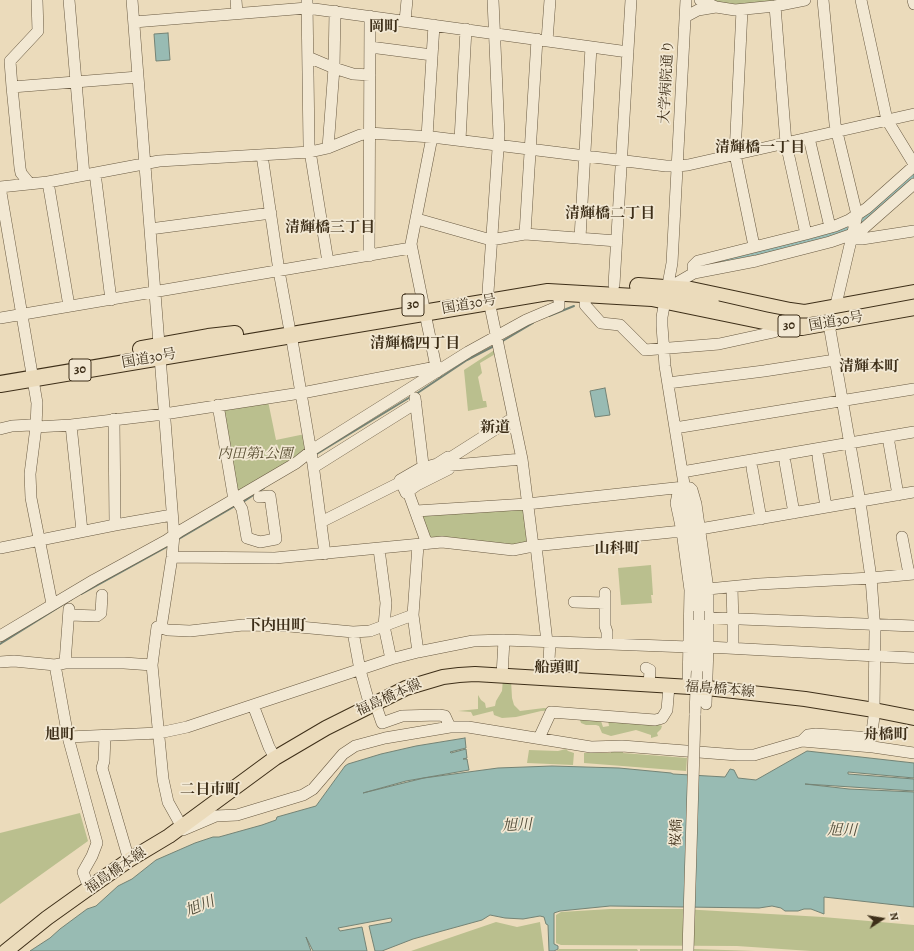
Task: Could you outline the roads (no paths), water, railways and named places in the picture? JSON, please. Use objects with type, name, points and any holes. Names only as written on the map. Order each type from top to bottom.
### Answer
[{"type":"highway","name":"国道30号","points":[[0,384],[32,374],[160,351],[208,337],[290,330],[489,297],[548,283],[614,285],[667,294],[778,324],[802,327],[832,316],[914,293]]},
{"type":"highway","name":"国道30号","points":[[489,297],[559,292],[586,294],[667,294],[691,290],[797,312],[811,312],[832,316],[914,307]]},
{"type":"highway","name":"国道30号","points":[[0,375],[32,374]]},
{"type":"main road","name":"福島橋本線","points":[[6,951],[47,918],[129,860],[169,836],[275,758],[326,728],[372,704],[406,688],[443,677],[476,674],[697,688],[805,699],[914,718]]},
{"type":"street","points":[[30,184],[20,168],[10,61],[38,31],[37,0]]},
{"type":"street","points":[[69,0],[75,82],[111,300]]},
{"type":"street","points":[[132,0],[172,515],[173,544],[161,628]]},
{"type":"street","points":[[236,0],[237,13]]},
{"type":"street","points":[[405,21],[407,0]]},
{"type":"street","points":[[494,0],[499,145],[491,240],[489,297],[522,459],[527,504],[548,642],[548,679]]},
{"type":"street","points":[[525,234],[531,149],[542,40],[550,0]]},
{"type":"street","points":[[614,285],[631,0]]},
{"type":"street","name":"大学病院通り","points":[[686,0],[672,263],[662,317],[663,348],[668,384],[698,571],[700,592],[699,616]]},
{"type":"street","points":[[700,0],[716,7]]},
{"type":"street","points":[[685,17],[698,10],[716,7],[742,10],[775,6],[805,0]]},
{"type":"street","points":[[802,741],[808,735],[816,734],[871,738],[875,710],[874,625],[871,578],[860,502],[830,330],[832,316],[857,217],[836,131],[823,0]]},
{"type":"street","points":[[694,273],[693,266],[698,261],[806,234],[857,217],[914,165],[886,120],[861,0]]},
{"type":"street","points":[[913,0],[914,4]]},
{"type":"street","points":[[134,22],[237,13],[307,4],[335,11],[628,52]]},
{"type":"street","points":[[307,4],[310,152],[328,262]]},
{"type":"street","points":[[775,6],[786,143],[806,234]]},
{"type":"street","points":[[742,10],[735,154],[754,246]]},
{"type":"street","points":[[328,148],[334,68],[335,11]]},
{"type":"street","points":[[369,256],[370,16]]},
{"type":"street","points":[[173,544],[296,464],[312,459],[415,395],[436,369],[425,308],[411,248],[417,219],[429,137],[434,25]]},
{"type":"street","points":[[460,140],[466,29]]},
{"type":"street","points":[[370,47],[432,55]]},
{"type":"street","points":[[580,238],[591,47]]},
{"type":"street","points":[[308,57],[353,74],[370,75]]},
{"type":"street","points":[[12,87],[138,77]]},
{"type":"street","points":[[52,604],[31,498],[30,474],[36,427],[37,403],[0,187],[48,182],[159,161],[310,152],[328,148],[370,132],[460,140],[666,166],[677,166],[914,114]]},
{"type":"street","points":[[808,138],[830,227]]},
{"type":"street","points":[[262,155],[279,271],[312,459],[325,554]]},
{"type":"street","points":[[48,182],[70,306]]},
{"type":"street","points":[[667,294],[694,273],[756,261],[830,242],[853,234],[863,229],[914,184]]},
{"type":"street","points":[[150,229],[271,213]]},
{"type":"street","points":[[417,219],[491,240],[525,234],[616,241]]},
{"type":"street","points":[[853,234],[862,239],[914,231]]},
{"type":"street","points":[[0,318],[411,248]]},
{"type":"street","points":[[0,429],[12,426],[31,425],[36,427],[71,425],[164,414],[301,393],[436,369],[468,352],[498,341],[526,320],[559,306],[559,292]]},
{"type":"street","points":[[586,294],[585,305],[601,323],[620,325],[645,350],[719,344],[774,332],[778,324]]},
{"type":"street","points":[[668,384],[835,360]]},
{"type":"street","points":[[675,428],[914,389]]},
{"type":"street","points":[[312,459],[415,395]]},
{"type":"street","points":[[415,395],[424,470]]},
{"type":"street","points":[[218,405],[233,494],[242,509],[247,538],[260,542],[276,539],[270,496],[259,497]]},
{"type":"street","points":[[446,464],[514,418]]},
{"type":"street","points":[[114,420],[115,525]]},
{"type":"street","points":[[71,425],[82,531]]},
{"type":"street","points":[[682,472],[914,432]]},
{"type":"street","points":[[888,437],[898,495]]},
{"type":"street","points":[[818,457],[826,508]]},
{"type":"street","points":[[321,522],[404,485],[424,470],[446,464],[522,459]]},
{"type":"street","points":[[785,462],[794,513]]},
{"type":"street","points":[[404,485],[417,485],[449,469],[446,464]]},
{"type":"street","points":[[752,468],[762,519]]},
{"type":"street","points":[[404,485],[416,511],[422,545],[413,615],[418,652]]},
{"type":"street","points":[[684,487],[678,493],[676,503],[682,531],[690,590],[708,647],[697,688]]},
{"type":"street","points":[[416,511],[527,504],[684,487],[692,490],[696,504],[708,589],[689,647],[697,688],[706,704]]},
{"type":"street","points":[[700,529],[914,492]]},
{"type":"street","points":[[0,548],[82,531],[172,515]]},
{"type":"street","points":[[0,636],[52,604],[167,540],[173,544],[275,558],[442,542],[513,550],[534,546],[682,531]]},
{"type":"street","points":[[708,589],[911,574],[902,538]]},
{"type":"street","points":[[379,549],[386,603],[384,626],[391,659]]},
{"type":"street","points":[[732,587],[733,648]]},
{"type":"street","points":[[89,888],[83,872],[97,843],[68,737],[60,664],[69,612],[97,616],[101,613],[102,595]]},
{"type":"street","points":[[574,602],[605,598],[605,626],[607,632],[607,644]]},
{"type":"street","points":[[182,826],[168,802],[163,779],[152,665],[157,627],[168,630],[190,631],[243,625],[289,626],[353,632],[370,631],[413,615]]},
{"type":"street","points":[[699,616],[914,626]]},
{"type":"street","points":[[697,688],[699,616]]},
{"type":"street","points":[[353,632],[360,670],[372,704],[382,723],[402,716],[439,715],[445,716],[450,727]]},
{"type":"street","points":[[68,737],[159,733],[187,727],[391,659],[474,641],[504,640],[689,647]]},
{"type":"street","points":[[502,676],[504,640]]},
{"type":"street","points":[[708,647],[914,658]]},
{"type":"street","points":[[0,662],[14,661],[60,664],[124,663],[152,665]]},
{"type":"street","points":[[646,668],[650,670],[649,685]]},
{"type":"street","points":[[539,738],[551,712],[659,720],[664,716],[667,710],[669,686]]},
{"type":"street","name":"桜橋","points":[[688,951],[697,688]]},
{"type":"street","points":[[253,705],[269,747],[275,758]]},
{"type":"street","points":[[169,836],[216,816],[237,814],[303,795],[313,789],[343,754],[355,746],[385,738],[450,727],[468,727],[591,746],[622,746],[737,755],[754,755],[802,741],[873,746],[914,753]]},
{"type":"street","points":[[105,736],[104,761],[102,768],[129,860]]},
{"type":"water","points":[[168,33],[170,60],[156,61],[154,34]]},
{"type":"water","points":[[914,171],[914,180],[860,227],[837,236],[701,269],[698,264],[831,231]]},
{"type":"water","points":[[605,388],[610,415],[595,417],[590,391]]},
{"type":"water","name":"旭川","points":[[465,738],[466,748],[450,752],[466,749],[467,758],[463,759],[467,759],[469,770],[406,781],[363,793],[424,778],[498,768],[552,766],[619,768],[673,774],[725,777],[730,769],[734,770],[738,778],[756,780],[807,751],[914,763],[914,778],[848,772],[848,774],[914,779],[914,791],[805,784],[849,789],[914,792],[914,907],[824,897],[824,914],[811,909],[785,911],[781,908],[772,906],[759,908],[610,906],[560,911],[554,913],[554,944],[558,946],[558,949],[554,951],[549,951],[548,925],[546,924],[544,917],[540,916],[523,919],[490,915],[482,920],[413,939],[382,951],[375,951],[369,926],[391,922],[391,918],[338,928],[340,931],[362,927],[367,951],[313,951],[306,937],[311,951],[30,951],[50,938],[87,909],[96,906],[118,886],[132,879],[156,860],[195,843],[262,825],[276,820],[277,817],[316,806],[348,764],[381,754],[416,746]]},
{"type":"waterway","points":[[549,316],[574,306]]},
{"type":"waterway","points":[[501,342],[533,323]]},
{"type":"waterway","points":[[416,394],[467,360],[494,346]]},
{"type":"waterway","points":[[315,455],[412,396]]},
{"type":"waterway","points":[[243,502],[264,488]]},
{"type":"waterway","points":[[177,540],[235,506]]},
{"type":"waterway","points":[[81,594],[168,546]]},
{"type":"waterway","points":[[0,644],[72,599]]},
{"type":"tram line","points":[[719,301],[798,318],[807,318],[914,299]]},
{"type":"district","name":"岡町","points":[[384,27]]},
{"type":"district","name":"清輝橋一丁目","points":[[760,148]]},
{"type":"district","name":"清輝橋二丁目","points":[[610,214]]},
{"type":"district","name":"清輝橋三丁目","points":[[330,228]]},
{"type":"district","name":"清輝橋四丁目","points":[[415,344]]},
{"type":"district","name":"清輝本町","points":[[869,367]]},
{"type":"district","name":"新道","points":[[495,428]]},
{"type":"district","name":"山科町","points":[[617,549]]},
{"type":"district","name":"下内田町","points":[[276,626]]},
{"type":"district","name":"船頭町","points":[[557,668]]},
{"type":"district","name":"旭町","points":[[60,735]]},
{"type":"district","name":"舟橋町","points":[[886,735]]},
{"type":"district","name":"二日市町","points":[[210,790]]},
{"type":"park label","name":"内田第1公園","points":[[255,455]]}]
